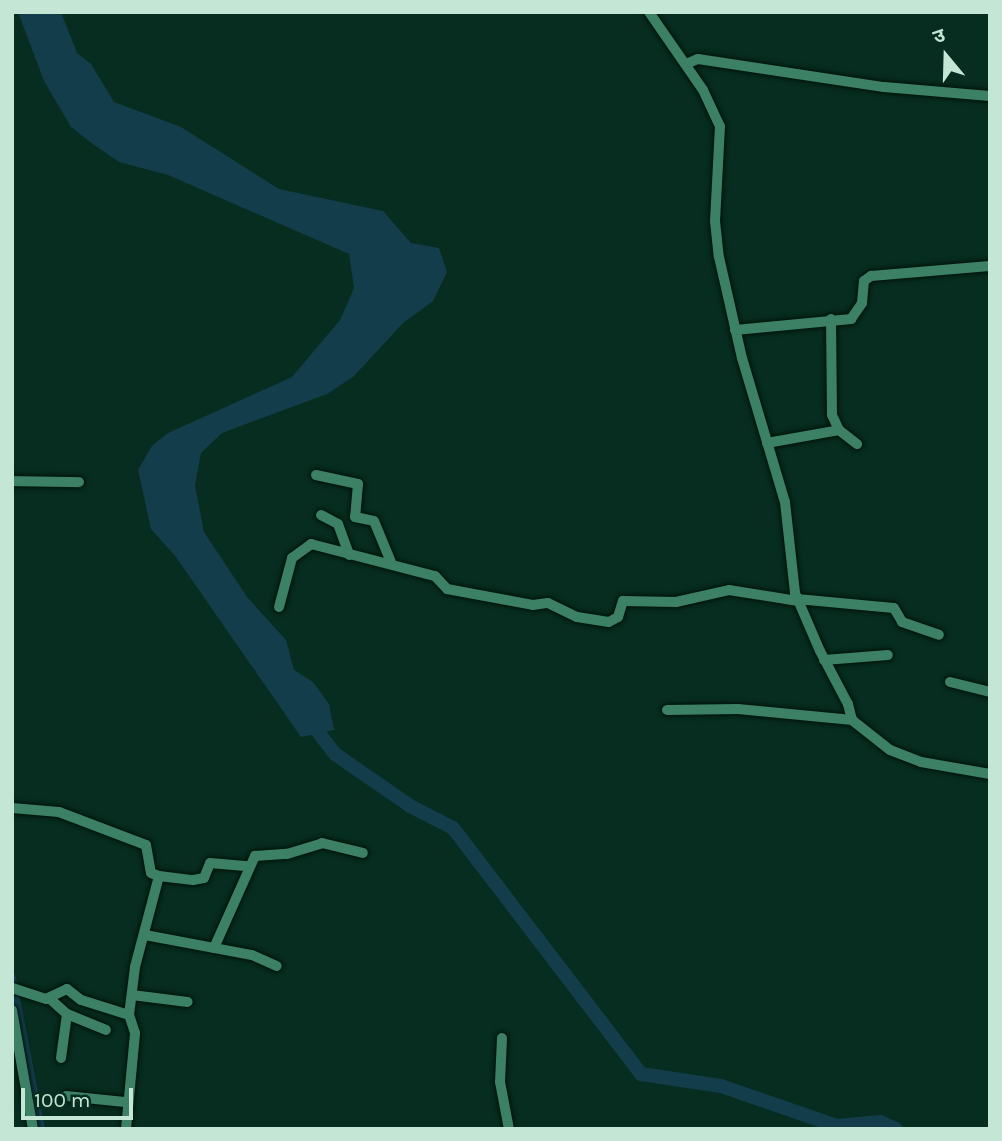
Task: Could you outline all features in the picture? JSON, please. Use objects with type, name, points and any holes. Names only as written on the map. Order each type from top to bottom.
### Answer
[{"type":"street","points":[[649,12],[689,62],[712,105],[722,133],[715,229],[739,329],[771,442],[786,509],[800,599],[848,704],[852,720]]},
{"type":"street","points":[[689,62],[884,87],[990,96]]},
{"type":"street","points":[[739,329],[857,314],[864,281],[871,276],[990,265]]},
{"type":"street","points":[[831,319],[831,409],[839,430],[857,444]]},
{"type":"street","points":[[771,442],[839,430]]},
{"type":"street","points":[[316,475],[358,484],[355,517],[374,521],[391,562]]},
{"type":"street","points":[[12,481],[79,482]]},
{"type":"street","points":[[321,515],[338,524],[349,555]]},
{"type":"street","points":[[279,607],[292,558],[311,544],[349,555],[391,562],[416,575],[436,576],[447,589],[533,605],[548,603],[577,617],[610,622],[618,617],[622,601],[676,602],[729,590],[894,608],[902,622],[939,635]]},
{"type":"street","points":[[828,659],[888,655]]},
{"type":"street","points":[[950,682],[990,692]]},
{"type":"street","points":[[667,710],[738,709],[852,720],[895,753],[990,774]]},
{"type":"street","points":[[12,808],[60,812],[145,845],[151,873],[159,876],[204,878],[211,863],[224,861],[248,866]]},
{"type":"street","points":[[214,948],[248,866],[258,855],[287,854],[322,843],[363,853]]},
{"type":"street","points":[[126,1129],[125,1102],[134,1041],[129,1015],[159,876]]},
{"type":"street","points":[[145,935],[252,955],[277,966]]},
{"type":"street","points":[[15,988],[49,999],[67,1014],[106,1030]]},
{"type":"street","points":[[49,999],[67,989],[81,1000],[129,1015]]},
{"type":"street","points":[[132,995],[188,1002]]},
{"type":"street","points":[[12,1010],[33,1129]]},
{"type":"street","points":[[61,1058],[67,1014]]},
{"type":"street","points":[[502,1038],[500,1082],[509,1129]]},
{"type":"street","points":[[66,1096],[125,1102]]},
{"type":"water","points":[[18,12],[61,12],[77,53],[91,64],[114,102],[181,127],[279,189],[383,211],[411,243],[439,248],[447,272],[433,301],[403,323],[353,377],[327,394],[222,433],[201,453],[195,485],[204,532],[247,597],[286,640],[294,670],[313,682],[329,704],[334,730],[301,737],[176,557],[151,529],[138,470],[152,446],[168,433],[292,377],[340,320],[354,288],[349,254],[168,175],[119,162],[94,145],[71,127],[44,81]]},
{"type":"waterway","points":[[307,718],[335,754],[410,806],[453,828],[641,1074],[721,1086],[837,1126],[880,1122],[896,1129]]},
{"type":"waterway","points":[[12,978],[41,1129]]}]
